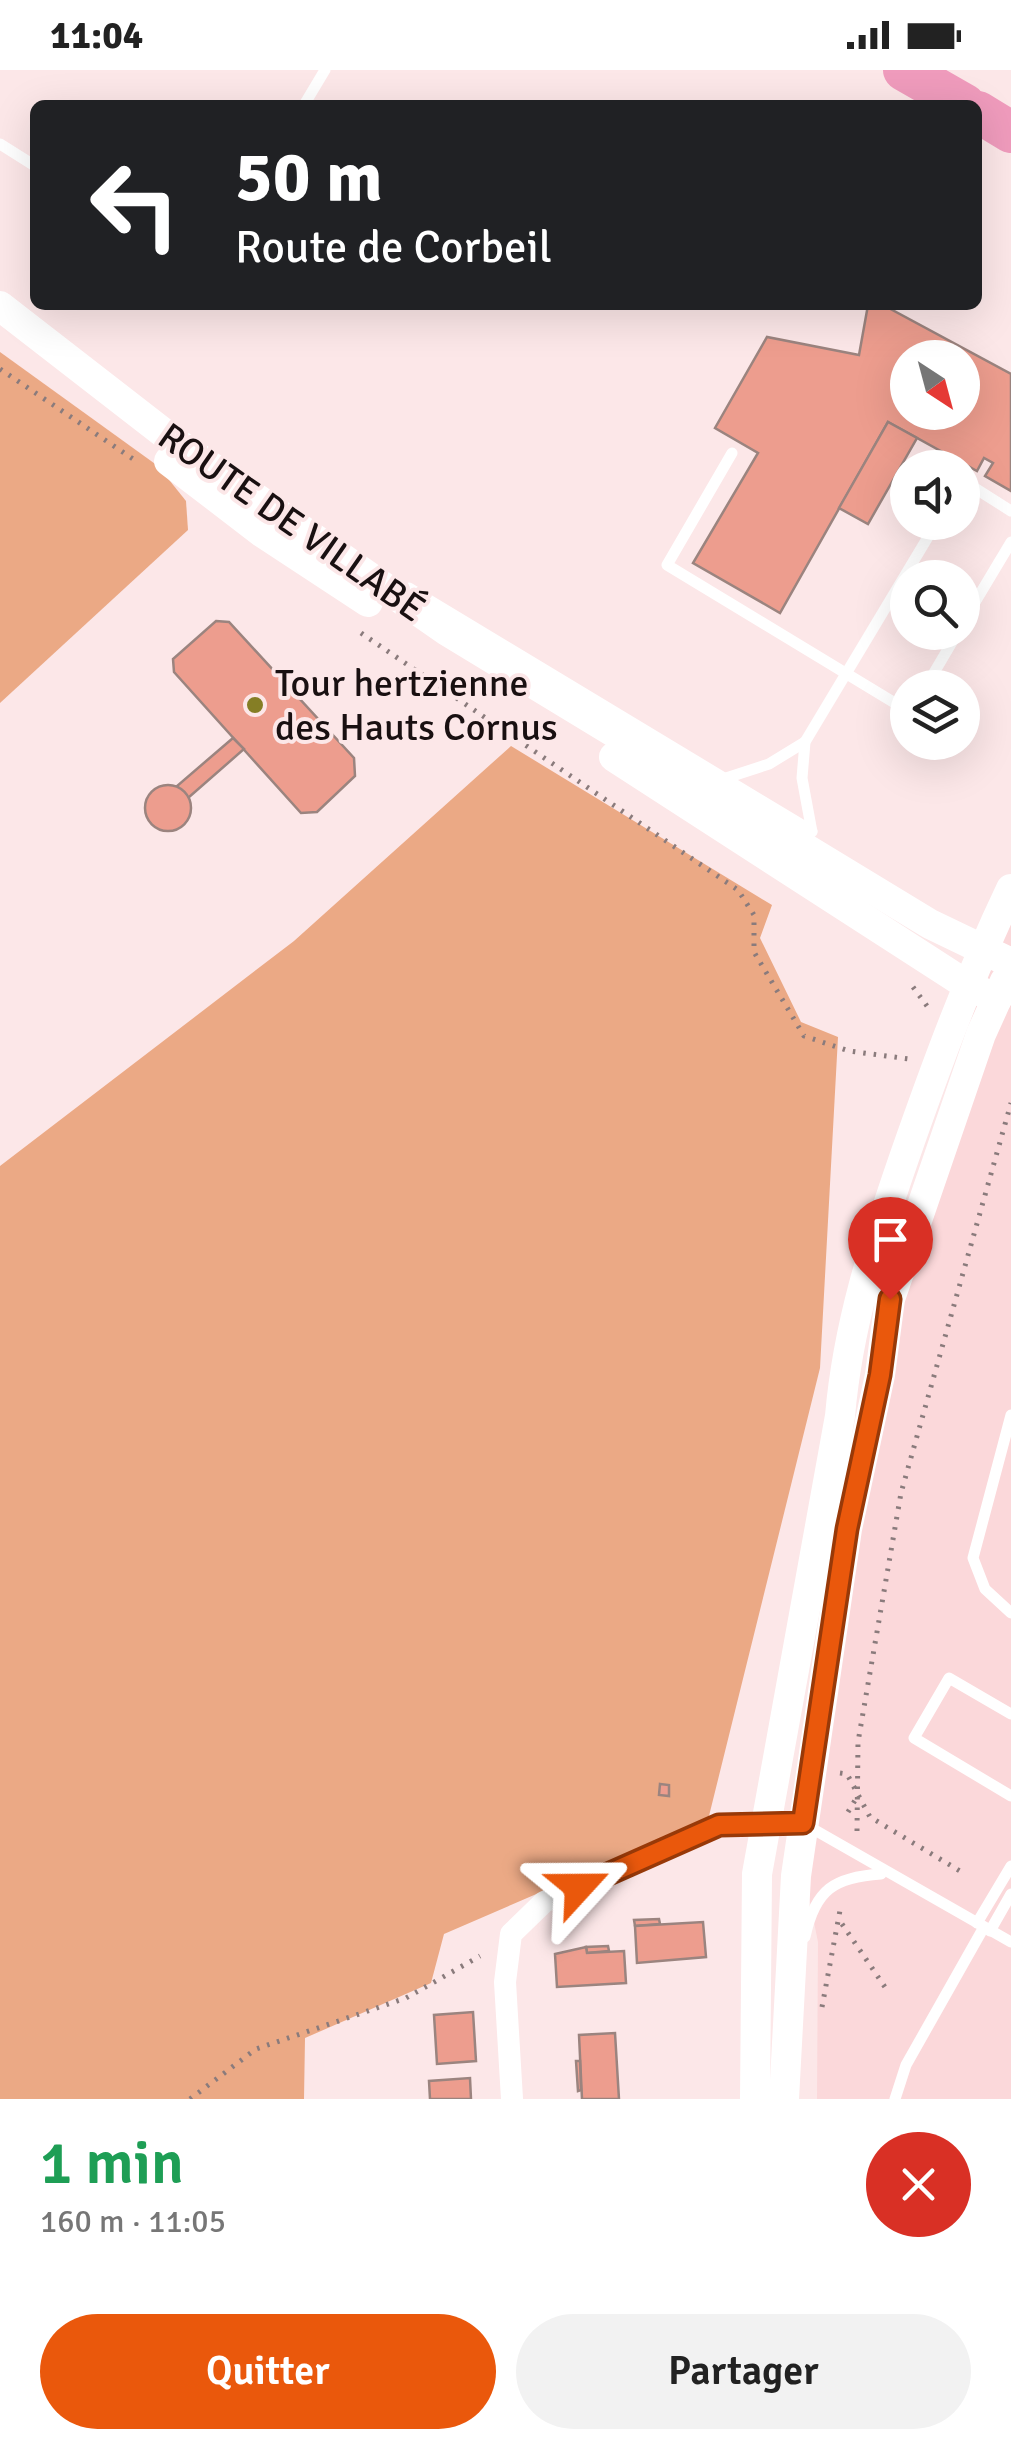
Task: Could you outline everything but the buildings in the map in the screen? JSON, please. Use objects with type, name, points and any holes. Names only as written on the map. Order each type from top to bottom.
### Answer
[{"type":"highway","points":[[904,70],[956,100]]},
{"type":"highway","points":[[982,114],[1011,132]]},
{"type":"street","name":"ROUTE DE VILLABÉ","points":[[0,306],[313,540],[448,631],[837,869],[1011,965]]},
{"type":"street","name":"ROUTE DE VILLABÉ","points":[[0,331],[263,533],[966,984],[997,1000]]},
{"type":"street","points":[[755,2099],[757,1874],[840,1416],[846,1348],[871,1254],[966,984],[1011,889]]},
{"type":"street","points":[[784,2099],[803,1823],[847,1529],[880,1375],[890,1299],[1011,965]]},
{"type":"street","points":[[512,2099],[505,1982],[511,1934],[544,1902],[719,1825],[767,1820],[803,1823]]},
{"type":"lane","points":[[307,100],[325,70]]},
{"type":"lane","points":[[0,144],[30,163]]},
{"type":"lane","points":[[732,454],[667,565],[890,699]]},
{"type":"lane","points":[[980,491],[1011,510]]},
{"type":"lane","points":[[313,540],[442,604],[812,831]]},
{"type":"lane","points":[[837,869],[812,831],[802,778],[805,742],[926,540]]},
{"type":"lane","points":[[980,594],[1011,542]]},
{"type":"lane","points":[[723,779],[769,764],[805,742]]},
{"type":"lane","points":[[1011,1415],[972,1558],[985,1590],[1011,1613]]},
{"type":"lane","points":[[1011,1714],[949,1678],[914,1738],[1011,1796]]},
{"type":"lane","points":[[803,1823],[884,1874],[1011,1942]]},
{"type":"lane","points":[[895,2099],[906,2065],[984,1927],[1011,1866]]},
{"type":"lane","points":[[790,2005],[807,1927],[824,1895],[847,1876],[884,1874]]},
{"type":"lane","points":[[984,1927],[1011,1894]]},
{"type":"path","points":[[0,369],[148,470]]},
{"type":"path","points":[[346,622],[738,890],[754,915],[754,952],[804,1036],[849,1051],[927,1062]]},
{"type":"path","points":[[859,1820],[858,1742],[901,1493],[1011,1104]]},
{"type":"path","points":[[832,1771],[847,1774],[870,1817],[960,1871]]},
{"type":"path","points":[[848,1812],[859,1795]]},
{"type":"path","points":[[820,2014],[842,1899]]},
{"type":"path","points":[[833,1908],[887,1990]]},
{"type":"path","points":[[190,2099],[256,2049],[406,1998],[460,1971],[511,1934]]},
{"type":"shaded area","points":[[0,352],[158,466],[186,501],[188,530],[0,703]]},
{"type":"shaded area","points":[[511,746],[772,905],[760,938],[801,1022],[838,1037],[820,1368],[708,1820],[444,1934],[431,1983],[305,2038],[304,2099],[0,2099],[0,1166],[294,941]]},
{"type":"shaded area","points":[[1011,920],[1011,2099],[817,2099],[818,1942],[793,1819],[805,1711],[884,1297],[978,997]]},
{"type":"place","name":"Tour hertzienne des Hauts Cornus","points":[[255,705]]},
{"type":"route","points":[[579,1887],[719,1825],[767,1820],[803,1823],[847,1529],[880,1375],[890,1299]]}]
